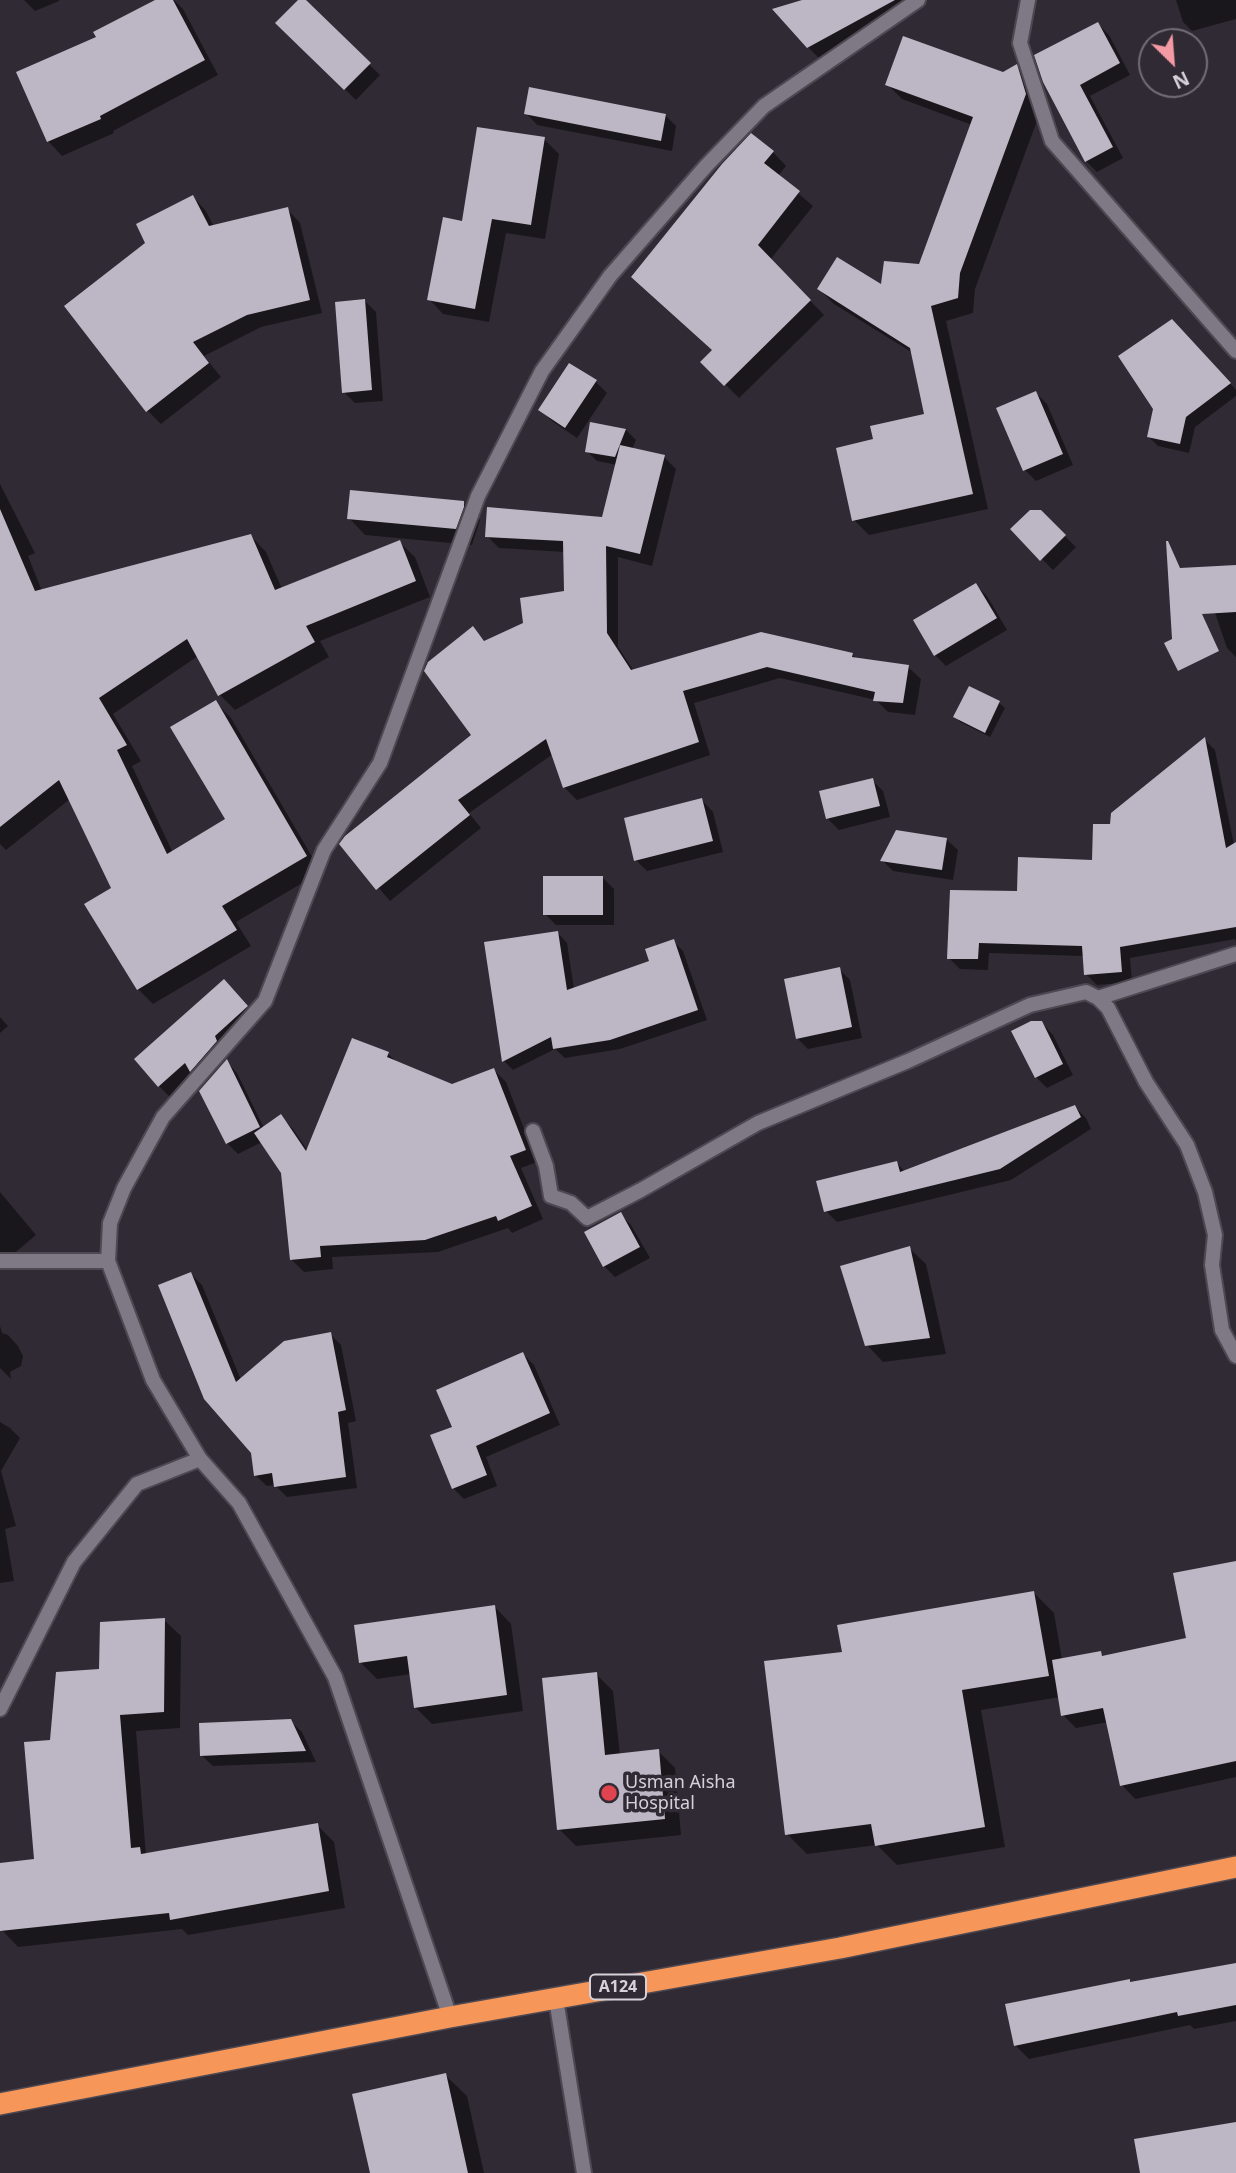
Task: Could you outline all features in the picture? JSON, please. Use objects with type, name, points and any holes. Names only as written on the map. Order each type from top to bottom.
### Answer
[{"type":"highway","name":"A124","points":[[0,2104],[450,2017],[840,1948],[1236,1867]]},
{"type":"street","points":[[450,2017],[335,1677],[239,1503],[200,1458],[153,1380],[108,1261],[110,1223],[124,1188],[163,1117],[265,1001],[324,850],[380,763],[478,496],[542,371],[610,276],[706,166],[764,106],[918,0]]},
{"type":"street","points":[[1028,0],[1020,43],[1052,141],[1236,352]]},
{"type":"street","points":[[1098,998],[1236,954]]},
{"type":"street","points":[[533,1131],[547,1166],[551,1196],[571,1203],[587,1218],[758,1123],[908,1061],[1030,1005],[1086,992],[1098,998],[1108,1008],[1146,1082],[1192,1157],[1205,1192],[1215,1235],[1212,1265],[1222,1330],[1236,1356]]},
{"type":"street","points":[[0,1261],[108,1261]]},
{"type":"street","points":[[0,1709],[74,1562],[137,1484],[200,1458]]},
{"type":"street","points":[[556,1999],[584,2173]]},
{"type":"building","points":[[155,0],[173,0],[205,60],[100,116],[101,119],[47,142],[16,72],[96,37],[93,32]]},
{"type":"building","points":[[298,0],[306,0],[371,63],[344,90],[275,23]]},
{"type":"building","points":[[802,0],[895,0],[807,48],[772,9]]},
{"type":"building","points":[[1098,22],[1120,63],[1080,85],[1113,147],[1085,162],[1043,82],[1034,55]]},
{"type":"building","points":[[903,36],[1003,72],[1017,64],[1026,94],[960,273],[958,298],[931,306],[973,494],[852,521],[836,448],[873,439],[870,426],[924,414],[910,348],[817,289],[837,257],[881,284],[884,261],[919,264],[973,117],[885,85]]},
{"type":"building","points":[[529,87],[666,114],[661,141],[524,114]]},
{"type":"building","points":[[477,127],[545,137],[531,225],[492,219],[475,309],[427,300],[443,217],[462,221]]},
{"type":"building","points":[[751,133],[774,151],[764,163],[800,191],[758,245],[811,300],[724,386],[700,362],[712,350],[631,277],[722,164]]},
{"type":"building","points":[[193,195],[209,226],[288,207],[310,300],[247,315],[193,342],[209,363],[146,412],[64,306],[145,243],[136,224]]},
{"type":"building","points":[[365,299],[372,390],[342,393],[335,302]]},
{"type":"building","points":[[1172,319],[1231,383],[1186,417],[1180,444],[1147,437],[1153,409],[1118,356]]},
{"type":"building","points":[[569,363],[597,380],[565,428],[538,410]]},
{"type":"building","points":[[1036,391],[1063,454],[1023,471],[996,408]]},
{"type":"building","points":[[590,422],[626,429],[615,457],[585,452]]},
{"type":"building","points":[[620,445],[665,455],[640,554],[606,546],[607,633],[631,670],[761,632],[853,653],[852,657],[909,665],[903,703],[873,701],[875,692],[767,667],[683,691],[699,742],[563,788],[546,739],[458,800],[470,815],[376,890],[339,844],[345,836],[471,735],[424,671],[428,662],[473,626],[484,641],[523,623],[520,598],[564,591],[563,541],[485,537],[487,507],[602,517]]},
{"type":"building","points":[[350,490],[464,501],[464,507],[456,529],[347,519]]},
{"type":"building","points":[[0,509],[35,591],[251,534],[275,590],[400,540],[416,581],[306,626],[315,642],[218,696],[187,639],[99,698],[127,745],[117,750],[167,854],[225,819],[170,727],[216,700],[307,856],[222,906],[237,930],[137,990],[84,904],[111,888],[59,780],[0,827]]},
{"type":"building","points":[[1030,510],[1041,510],[1066,535],[1040,561],[1010,529]]},
{"type":"building","points":[[1166,541],[1180,568],[1236,565],[1236,612],[1202,614],[1219,651],[1178,671],[1164,643],[1172,639]]},
{"type":"building","points":[[976,583],[997,618],[934,656],[913,620]]},
{"type":"building","points":[[969,686],[1000,701],[985,733],[953,717]]},
{"type":"building","points":[[1205,737],[1226,848],[1236,842],[1236,927],[1120,947],[1122,972],[1084,975],[1082,946],[979,943],[978,959],[947,959],[950,890],[1017,891],[1018,857],[1092,860],[1093,824],[1110,824],[1111,813]]},
{"type":"building","points":[[873,778],[880,806],[826,819],[819,791]]},
{"type":"building","points":[[702,798],[713,841],[634,861],[624,818]]},
{"type":"building","points":[[896,830],[947,838],[942,870],[880,861]]},
{"type":"building","points":[[543,876],[603,876],[603,915],[543,915]]},
{"type":"building","points":[[558,931],[567,990],[649,961],[645,949],[674,939],[698,1010],[610,1040],[553,1049],[551,1037],[502,1062],[484,942]]},
{"type":"building","points":[[840,967],[852,1027],[796,1039],[784,979]]},
{"type":"building","points":[[224,979],[248,1006],[215,1036],[217,1041],[190,1072],[185,1063],[158,1087],[134,1059]]},
{"type":"building","points":[[1031,1021],[1042,1021],[1063,1064],[1035,1078],[1011,1031]]},
{"type":"building","points":[[352,1038],[389,1052],[387,1057],[452,1084],[494,1068],[526,1150],[510,1156],[532,1206],[498,1221],[496,1216],[425,1240],[320,1246],[321,1257],[290,1260],[281,1173],[254,1133],[281,1114],[306,1151]]},
{"type":"building","points":[[227,1059],[260,1127],[226,1144],[199,1091]]},
{"type":"building","points":[[1075,1105],[1081,1117],[1000,1169],[824,1212],[816,1181],[897,1161],[900,1172]]},
{"type":"building","points":[[621,1212],[640,1247],[603,1267],[584,1232]]},
{"type":"building","points":[[910,1246],[930,1338],[865,1346],[840,1266]]},
{"type":"building","points":[[191,1272],[236,1382],[284,1341],[331,1332],[346,1410],[338,1412],[346,1477],[274,1487],[272,1473],[254,1476],[251,1453],[204,1399],[158,1285]]},
{"type":"building","points":[[523,1352],[550,1413],[476,1446],[487,1475],[452,1489],[430,1435],[452,1427],[436,1390]]},
{"type":"building","points":[[1236,1561],[1236,1761],[1120,1786],[1103,1708],[1061,1716],[1052,1660],[1101,1651],[1102,1656],[1186,1638],[1173,1573]]},
{"type":"building","points":[[1034,1591],[1049,1676],[962,1690],[985,1827],[875,1846],[871,1824],[785,1835],[764,1661],[842,1652],[837,1625]]},
{"type":"building","points":[[495,1605],[507,1695],[414,1708],[407,1656],[359,1663],[354,1625]]},
{"type":"building","points":[[165,1618],[164,1712],[120,1715],[131,1848],[140,1847],[141,1854],[318,1823],[329,1891],[170,1920],[169,1913],[0,1931],[0,1863],[34,1859],[24,1742],[50,1740],[56,1672],[99,1669],[100,1622]]},
{"type":"building","points":[[597,1672],[605,1755],[659,1749],[665,1819],[557,1830],[542,1678]]},
{"type":"building","points":[[291,1719],[306,1751],[200,1756],[199,1723]]},
{"type":"building","points":[[1236,1963],[1236,2005],[1178,2016],[1177,2012],[1014,2046],[1005,2004],[1130,1979],[1130,1982]]},
{"type":"building","points":[[446,2073],[468,2173],[370,2173],[352,2094]]},
{"type":"building","points":[[1236,2122],[1236,2173],[1140,2173],[1134,2139]]},
{"type":"place","name":"Usman Aisha Hospital","points":[[609,1793]]}]
